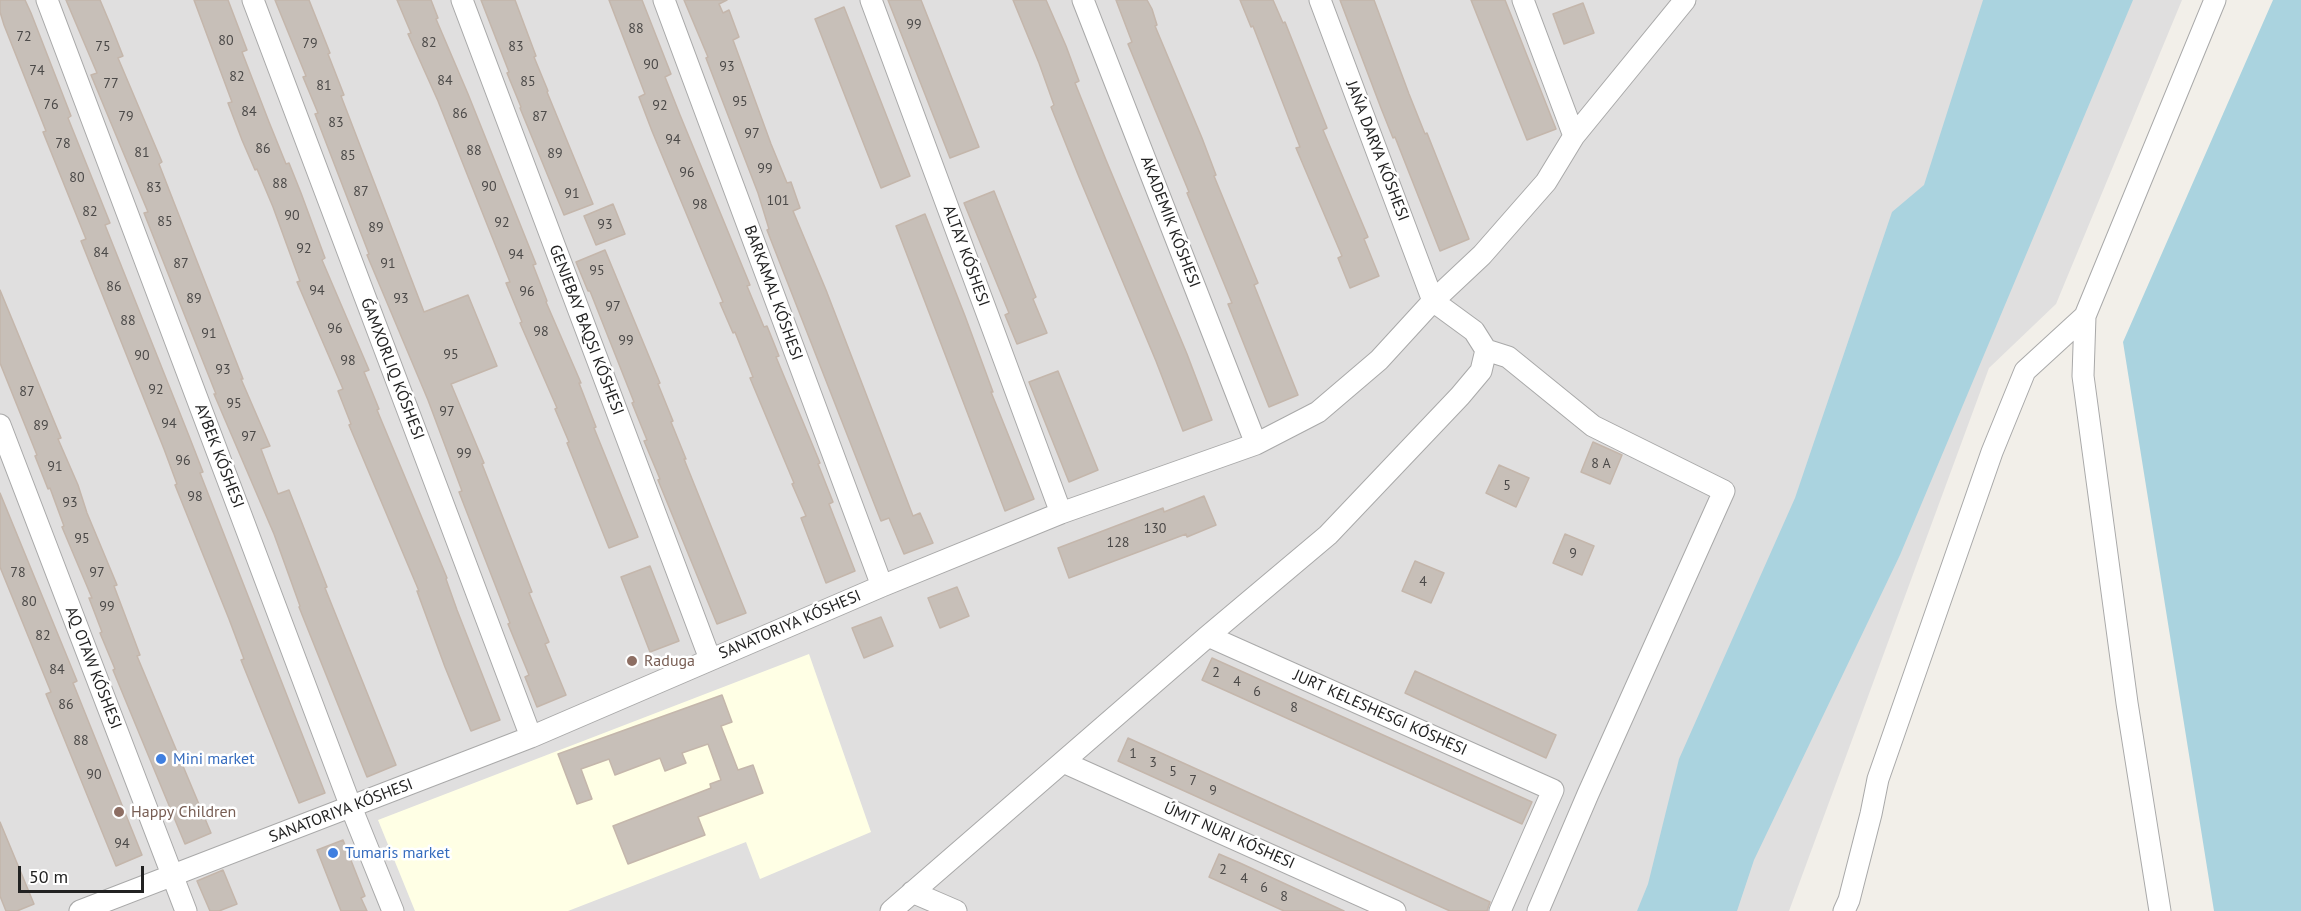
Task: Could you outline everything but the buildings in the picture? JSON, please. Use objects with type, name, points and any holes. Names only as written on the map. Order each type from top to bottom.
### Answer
[{"type":"street","name":"AYBEK KÓSHESI","points":[[47,0],[351,807],[393,911]]},
{"type":"street","points":[[253,0],[531,737]]},
{"type":"street","points":[[462,0],[710,660]]},
{"type":"street","name":"BARKAMAL KÓSHESI","points":[[664,0],[882,586]]},
{"type":"street","name":"ALTAY KÓSHESI","points":[[871,0],[1061,513]]},
{"type":"street","name":"AKADEMIK KÓSHESI","points":[[1083,0],[1256,444]]},
{"type":"street","name":"JAŃA DARYA KÓSHESI","points":[[1320,0],[1433,302]]},
{"type":"street","points":[[1523,0],[1574,136]]},
{"type":"street","name":"SANATORIYA KÓSHESI","points":[[80,911],[531,737],[882,586],[1061,513],[1256,444],[1318,412],[1379,360],[1433,302],[1482,255],[1546,182],[1574,136],[1684,0]]},
{"type":"street","points":[[2160,911],[2127,703],[2083,375],[2085,316],[2215,0]]},
{"type":"street","points":[[1433,302],[1474,331],[1486,350],[1508,357],[1593,426],[1724,491],[1538,911]]},
{"type":"street","points":[[1844,911],[1849,900],[1878,779],[1992,453],[2025,371],[2085,316]]},
{"type":"street","points":[[891,911],[1328,535],[1460,396],[1481,371],[1486,350]]},
{"type":"street","name":"AQ OTAW KÓSHESI","points":[[0,425],[186,911]]},
{"type":"street","name":"JURT KELESHESGI KÓSHESI","points":[[1208,636],[1553,790],[1500,911]]},
{"type":"street","points":[[1063,762],[1395,911]]},
{"type":"street","points":[[912,892],[956,911]]},
{"type":"shaded area","points":[[0,0],[2182,0],[2056,304],[1989,368],[1789,911],[0,911]]},
{"type":"shaded area","points":[[809,654],[871,832],[760,879],[746,842],[568,911],[415,911],[378,820]]},
{"type":"water","points":[[1983,0],[2133,0],[1900,555],[1754,860],[1737,911],[1637,911],[1648,884],[1679,759],[1795,498],[1892,212],[1924,185]]},
{"type":"water","points":[[2273,0],[2301,0],[2301,911],[2214,911],[2123,342]]},
{"type":"place","name":"Raduga","points":[[632,661]]},
{"type":"place","name":"Mini market","points":[[161,759]]},
{"type":"place","name":"Happy Children","points":[[119,812]]},
{"type":"place","name":"Tumaris market","points":[[333,853]]}]
